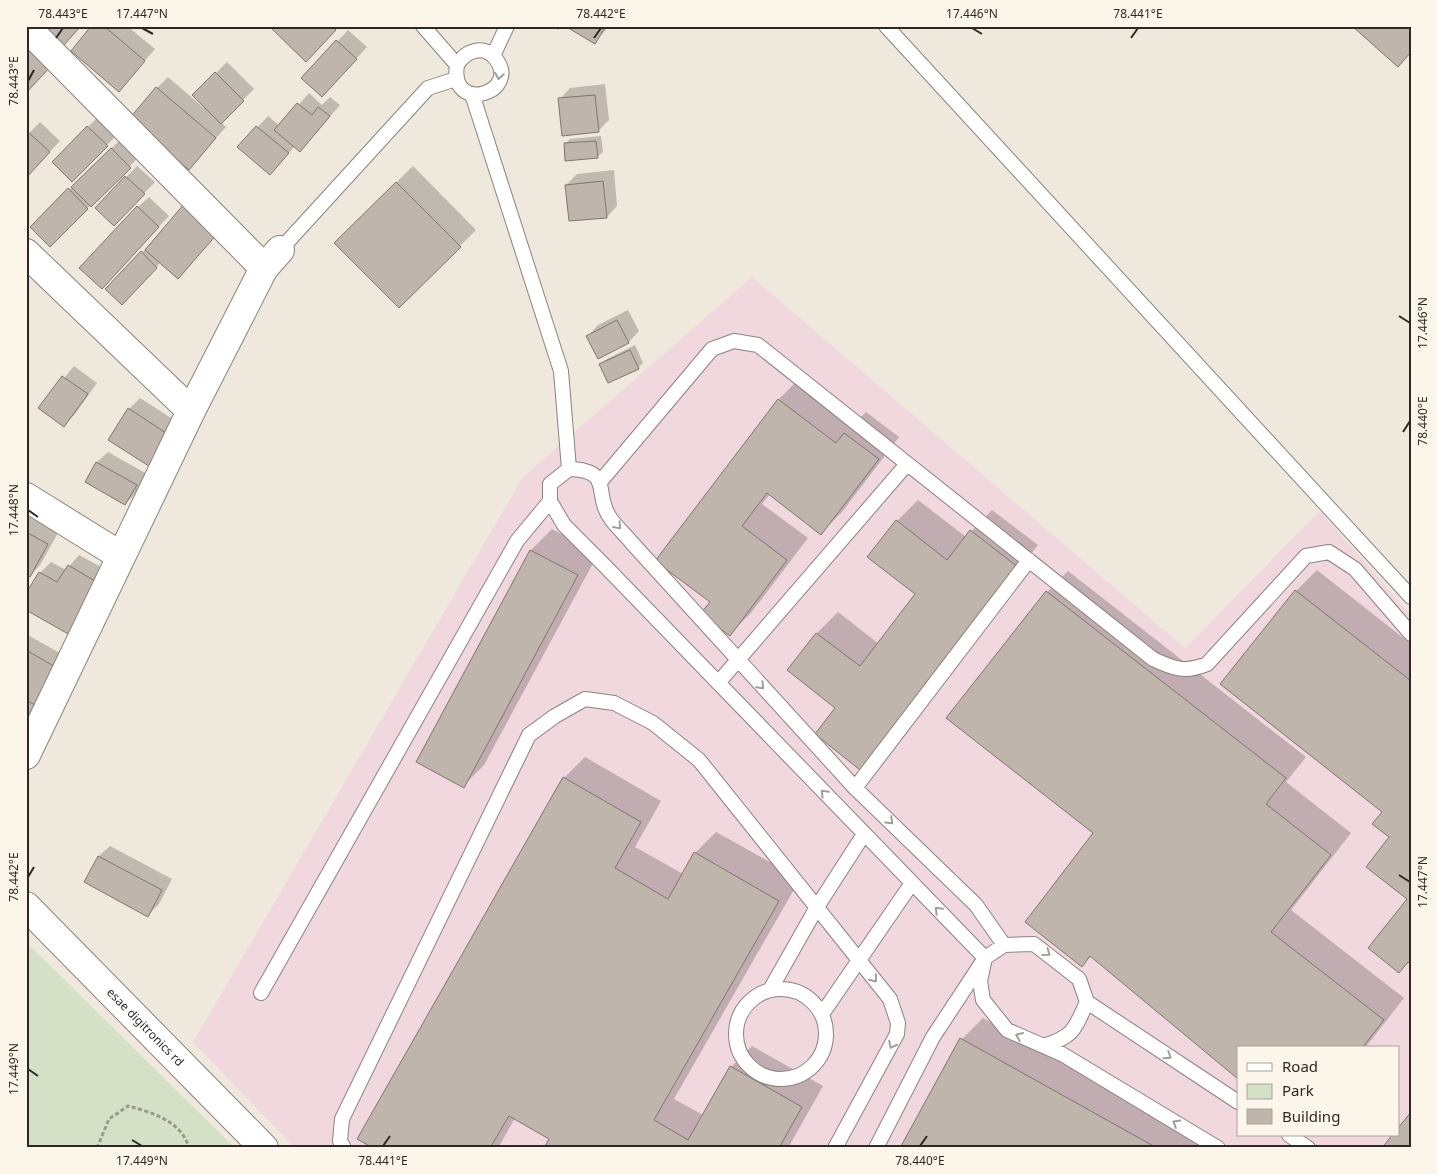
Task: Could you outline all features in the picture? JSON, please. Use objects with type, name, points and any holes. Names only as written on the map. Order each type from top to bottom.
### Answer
[{"type":"street","points":[[26,27],[272,259],[191,411],[26,755]]},
{"type":"street","points":[[26,253],[191,411]]},
{"type":"street","points":[[26,497],[121,556]]},
{"type":"street","name":"esae digitronics rd","points":[[26,906],[264,1148]]},
{"type":"lane","points":[[423,26],[457,65]]},
{"type":"lane","points":[[493,56],[507,26]]},
{"type":"lane","points":[[886,26],[1411,597]]},
{"type":"lane","points":[[480,50],[493,56],[500,69],[498,84],[487,94],[472,94],[465,90],[456,79],[457,65],[466,54],[472,51],[480,50]]},
{"type":"lane","points":[[272,259],[428,88],[456,79]]},
{"type":"lane","points":[[472,94],[560,370],[569,469]]},
{"type":"lane","points":[[600,482],[712,349],[734,341],[758,345],[1153,659],[1172,668],[1192,670],[1207,664],[1306,556],[1329,552],[1355,568],[1411,634]]},
{"type":"lane","points":[[718,683],[907,464]]},
{"type":"lane","points":[[985,958],[564,525],[550,501],[550,484],[569,469],[590,472],[600,482],[608,515],[737,660],[855,788],[976,905],[1004,945]]},
{"type":"lane","points":[[261,993],[517,541],[550,501]]},
{"type":"lane","points":[[855,788],[1029,560]]},
{"type":"lane","points":[[344,1148],[340,1141],[342,1119],[529,735],[554,716],[586,699],[614,703],[653,723],[699,760],[890,999],[898,1028],[880,1067],[835,1148]]},
{"type":"lane","points":[[770,990],[817,907],[864,834]]},
{"type":"lane","points":[[822,1014],[912,883]]},
{"type":"lane","points":[[876,1148],[933,1037],[985,958],[1004,945],[1034,944],[1079,980],[1087,1002],[1237,1101]]},
{"type":"lane","points":[[985,958],[980,981],[983,1000],[1007,1030],[1062,1054],[1218,1148]]},
{"type":"lane","points":[[770,990],[790,990],[809,998],[822,1014],[827,1033],[822,1053],[810,1069],[792,1078],[772,1079],[753,1070],[741,1054],[736,1035],[739,1015],[752,999],[770,990]]},
{"type":"lane","points":[[1044,1046],[1063,1040],[1074,1030],[1087,1002]]},
{"type":"lane","points":[[1290,1136],[1308,1148]]},
{"type":"path","points":[[97,1148],[109,1119],[128,1106],[162,1116],[187,1140],[189,1148]]},
{"type":"shaded area","points":[[752,277],[1185,648],[1320,511],[1411,615],[1411,1148],[295,1148],[193,1042],[523,477]]},
{"type":"green space","points":[[27,943],[235,1148],[26,1148]]},
{"type":"building","points":[[41,26],[81,26],[63,46]]},
{"type":"building","points":[[91,26],[104,26],[145,61],[119,92],[71,51]]},
{"type":"building","points":[[274,26],[331,26],[336,30],[306,62],[272,29]]},
{"type":"building","points":[[565,26],[606,26],[595,44]]},
{"type":"building","points":[[1352,26],[1411,26],[1411,52],[1398,67]]},
{"type":"building","points":[[336,40],[357,59],[322,97],[301,78]]},
{"type":"building","points":[[31,46],[52,65],[26,93],[26,50]]},
{"type":"building","points":[[215,72],[244,101],[221,124],[192,95]]},
{"type":"building","points":[[156,87],[216,138],[189,170],[129,119]]},
{"type":"building","points":[[595,95],[599,132],[562,136],[558,98]]},
{"type":"building","points":[[297,103],[312,115],[318,107],[330,116],[300,152],[274,130]]},
{"type":"building","points":[[87,126],[108,146],[72,182],[52,162]]},
{"type":"building","points":[[256,126],[289,153],[270,175],[237,147]]},
{"type":"building","points":[[28,132],[50,152],[26,178],[26,134]]},
{"type":"building","points":[[596,141],[598,158],[565,161],[564,143]]},
{"type":"building","points":[[111,148],[131,168],[91,207],[71,187]]},
{"type":"building","points":[[125,176],[145,194],[114,226],[95,208]]},
{"type":"building","points":[[603,181],[607,218],[569,221],[565,185]]},
{"type":"building","points":[[396,182],[461,247],[399,308],[334,243]]},
{"type":"building","points":[[68,188],[88,209],[50,247],[30,227]]},
{"type":"building","points":[[184,204],[218,233],[178,279],[145,250]]},
{"type":"building","points":[[137,206],[159,227],[102,289],[79,268]]},
{"type":"building","points":[[141,251],[157,268],[122,305],[105,289]]},
{"type":"building","points":[[617,320],[629,343],[598,359],[586,336]]},
{"type":"building","points":[[630,350],[639,369],[608,383],[599,364]]},
{"type":"building","points":[[62,376],[88,394],[64,427],[38,408]]},
{"type":"building","points":[[778,399],[836,443],[844,433],[879,459],[821,535],[767,493],[742,526],[787,560],[730,636],[700,614],[710,602],[655,561]]},
{"type":"building","points":[[128,408],[172,437],[152,468],[108,440]]},
{"type":"building","points":[[96,462],[137,485],[125,505],[85,482]]},
{"type":"building","points":[[896,520],[947,560],[970,530],[1018,567],[860,770],[815,734],[835,708],[787,670],[816,633],[860,666],[915,594],[867,557]]},
{"type":"building","points":[[26,532],[48,544],[30,577],[26,575]]},
{"type":"building","points":[[530,550],[578,575],[464,788],[416,762]]},
{"type":"building","points":[[68,565],[100,584],[70,635],[26,610],[26,593],[39,572],[57,582]]},
{"type":"building","points":[[1295,590],[1411,681],[1411,965],[1408,962],[1399,973],[1368,948],[1407,899],[1366,867],[1389,837],[1372,824],[1382,812],[1220,684]]},
{"type":"building","points":[[1046,591],[1286,778],[1266,804],[1331,855],[1271,932],[1384,1020],[1364,1046],[1237,1046],[1237,1078],[1090,956],[1082,967],[1025,922],[1093,833],[946,718]]},
{"type":"building","points":[[26,650],[57,668],[35,705],[26,700]]},
{"type":"building","points":[[563,777],[641,822],[615,868],[668,899],[694,852],[779,901],[654,1120],[688,1140],[730,1066],[802,1107],[779,1148],[544,1148],[549,1139],[509,1116],[490,1148],[373,1148],[357,1139]]},
{"type":"building","points":[[98,856],[162,890],[148,917],[84,882]]},
{"type":"building","points":[[960,1038],[1157,1148],[900,1148]]},
{"type":"building","points":[[1411,1112],[1411,1148],[1382,1148],[1391,1136],[1400,1136],[1400,1126]]}]
